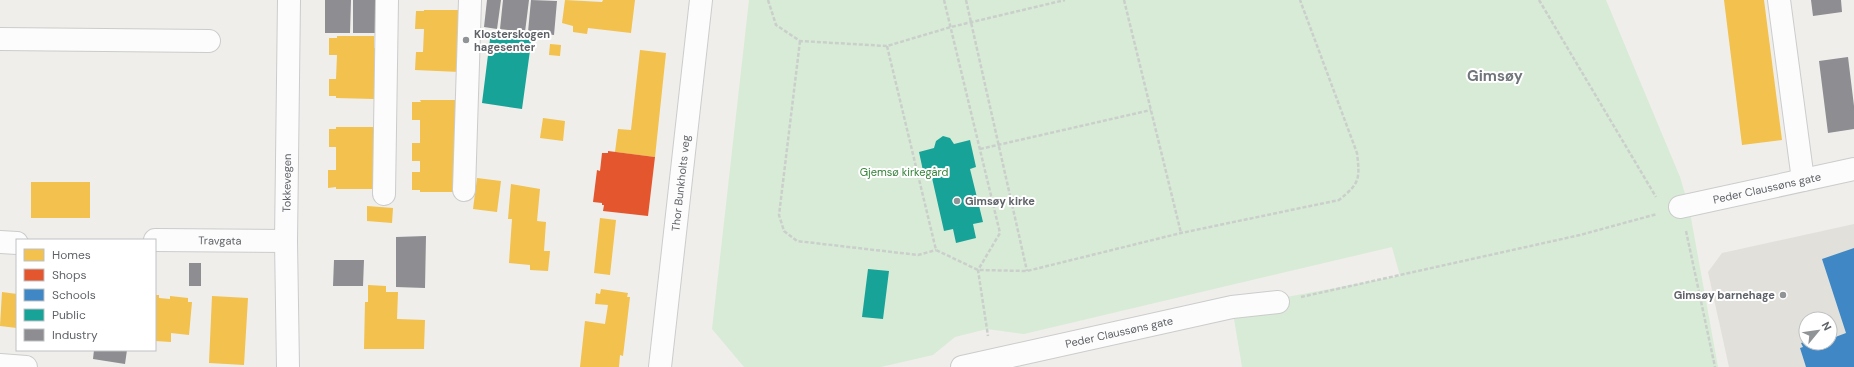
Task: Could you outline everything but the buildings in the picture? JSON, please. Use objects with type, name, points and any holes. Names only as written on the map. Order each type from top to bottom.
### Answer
[{"type":"street","name":"Tokkevegen","points":[[288,367],[286,241],[289,0]]},
{"type":"street","points":[[384,194],[387,0]]},
{"type":"street","points":[[464,190],[470,0]]},
{"type":"street","name":"Thor Bunkholts veg","points":[[660,367],[701,0]]},
{"type":"street","points":[[1779,0],[1803,180]]},
{"type":"street","points":[[0,39],[209,41]]},
{"type":"street","name":"Peder Claussøns gate","points":[[1673,209],[1854,169]]},
{"type":"street","name":"Travgata","points":[[156,240],[286,241]]},
{"type":"street","points":[[0,242],[16,243]]},
{"type":"street","name":"Peder Claussøns gate","points":[[962,367],[994,363],[1232,307],[1278,302]]},
{"type":"street","points":[[0,365],[26,367]]},
{"type":"path","points":[[768,0],[776,25],[800,41],[887,46],[951,27],[1065,0]]},
{"type":"path","points":[[944,0],[1000,233],[978,270],[994,363]]},
{"type":"path","points":[[966,0],[1027,271]]},
{"type":"path","points":[[1124,0],[1181,234]]},
{"type":"path","points":[[800,41],[779,215],[784,231],[797,241],[918,255],[936,250],[978,270],[1027,271],[1181,234],[1339,200],[1353,189],[1359,175],[1357,153],[1300,0]]},
{"type":"path","points":[[1539,0],[1673,209],[1715,367]]},
{"type":"path","points":[[887,46],[936,250]]},
{"type":"path","points":[[980,149],[999,146],[1151,110]]},
{"type":"path","points":[[1278,302],[1580,235],[1673,209]]},
{"type":"shaded area","name":"Gimsøy barnehage","points":[[1854,224],[1854,367],[1729,367],[1708,272],[1722,253]]},
{"type":"green space","name":"Gjemsø kirkegård","points":[[749,0],[1606,0],[1680,177],[1689,207],[1718,367],[1242,367],[1232,307],[1400,276],[1392,247],[1024,334],[987,329],[955,337],[933,355],[881,367],[744,367],[712,329]]},
{"type":"place","name":"Klosterskogen hagesenter","points":[[466,40]]},
{"type":"place","name":"Gimsøy kirke","points":[[957,201]]},
{"type":"place","name":"Gimsøy barnehage","points":[[1783,295]]},
{"type":"district","name":"Gimsøy","points":[[1495,76]]}]
